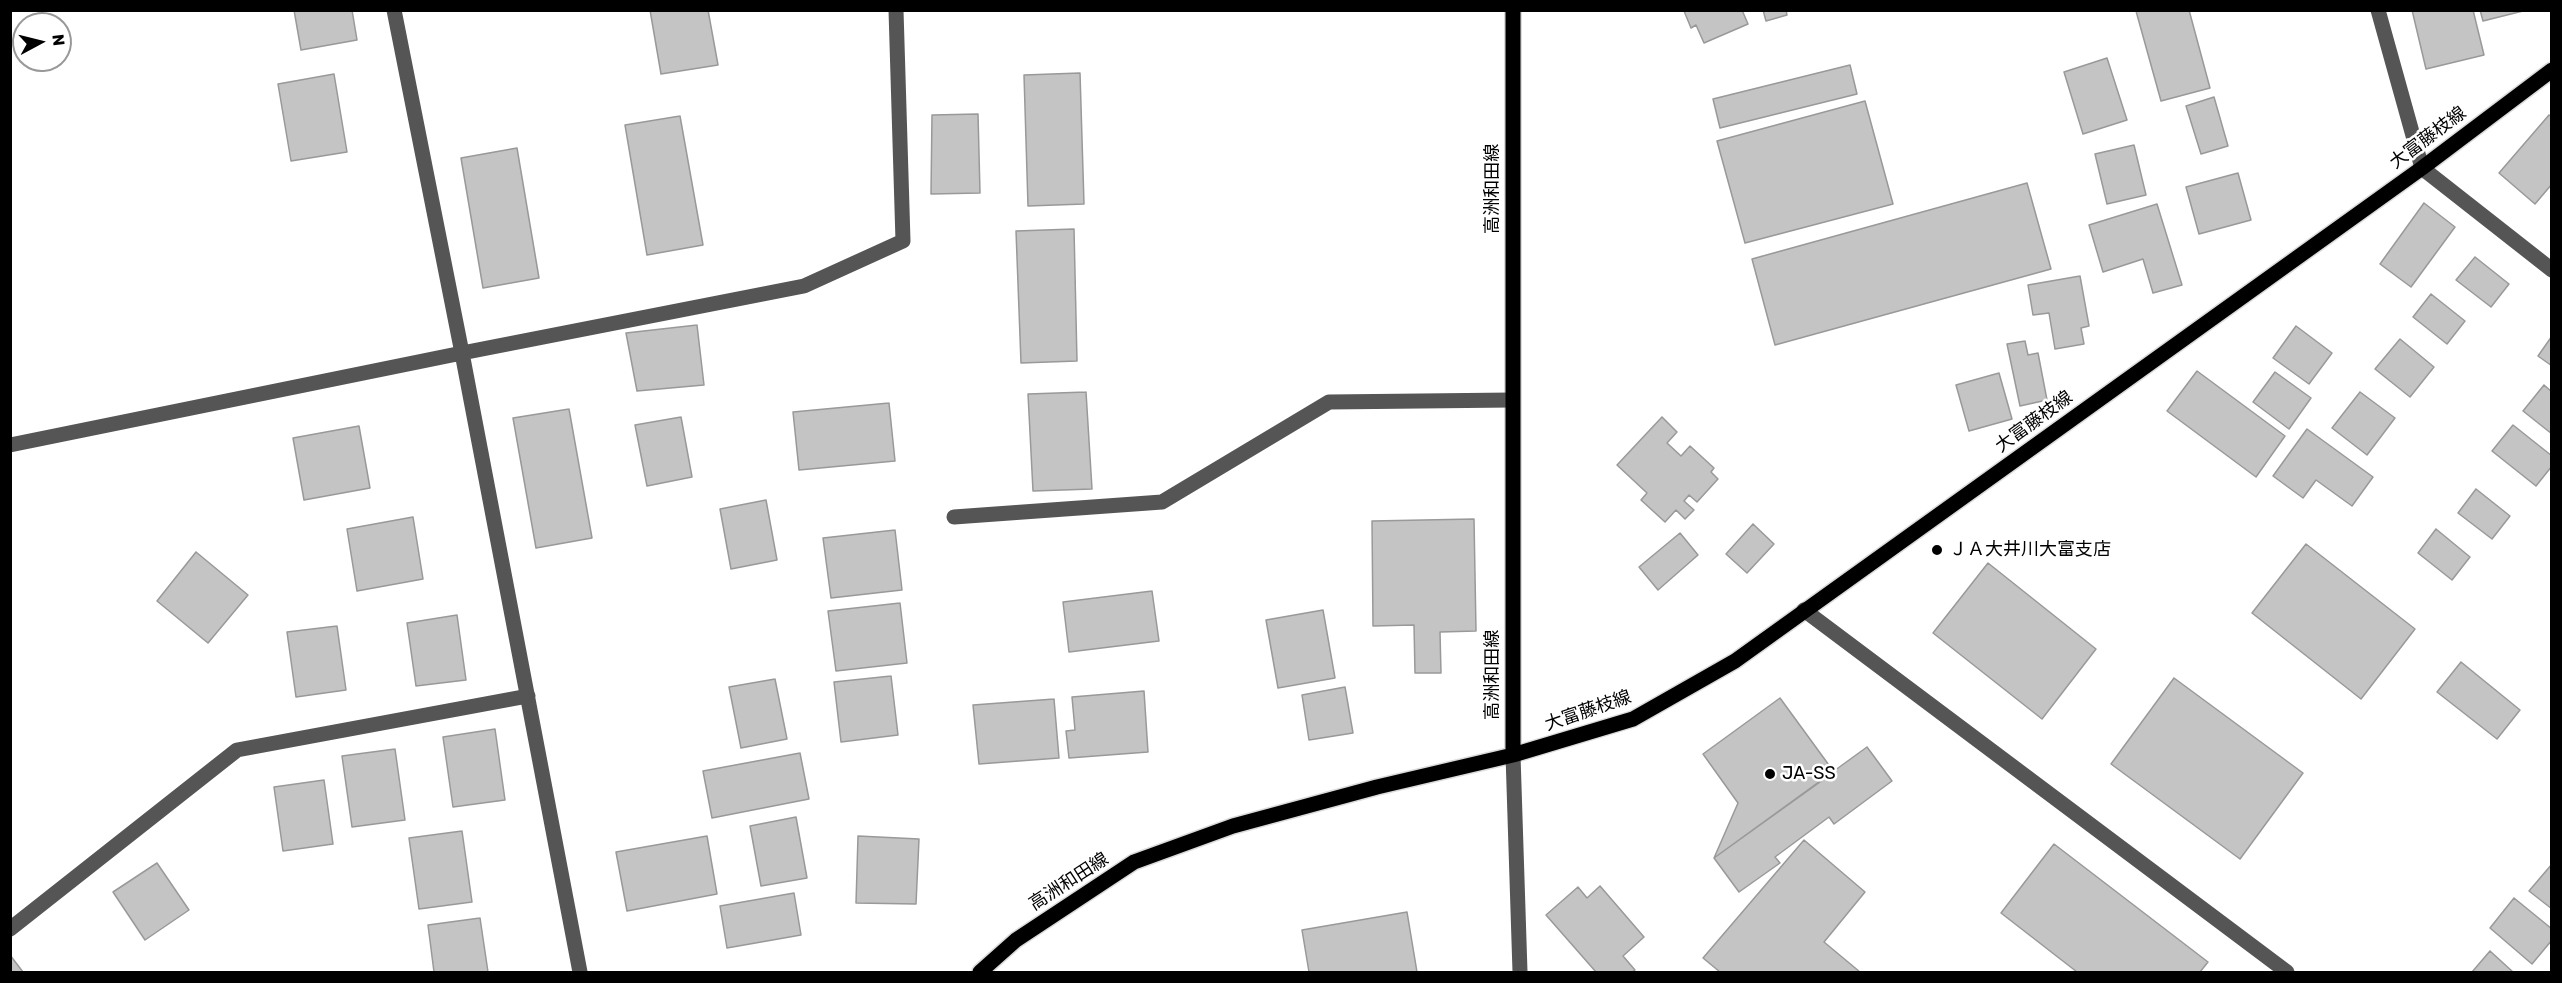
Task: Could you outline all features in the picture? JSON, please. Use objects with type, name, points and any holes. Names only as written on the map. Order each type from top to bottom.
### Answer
[{"type":"main road","name":"高洲和田線","points":[[980,972],[1016,940],[1134,862],[1233,826],[1513,755],[1513,10]]},
{"type":"main road","name":"大富藤枝線","points":[[1513,755],[1633,719],[1735,661],[2422,168],[2552,70]]},
{"type":"street","points":[[394,10],[580,972]]},
{"type":"street","points":[[10,446],[462,353],[804,286],[903,241],[896,10]]},
{"type":"street","points":[[2378,10],[2422,168],[2552,270]]},
{"type":"street","points":[[954,517],[1162,502],[1329,402],[1512,400]]},
{"type":"street","points":[[1804,610],[2287,972]]},
{"type":"street","points":[[10,929],[237,750],[528,696]]},
{"type":"street","points":[[1513,755],[1520,972]]},
{"type":"building","points":[[294,10],[352,10],[357,40],[301,50]]},
{"type":"building","points":[[650,10],[708,10],[718,65],[661,74]]},
{"type":"building","points":[[1742,10],[1748,24],[1704,43],[1696,25],[1691,28],[1684,11]]},
{"type":"building","points":[[1763,10],[1786,10],[1787,15],[1766,21]]},
{"type":"building","points":[[2189,10],[2210,88],[2161,101],[2136,11]]},
{"type":"building","points":[[2412,10],[2473,10],[2484,55],[2426,69]]},
{"type":"building","points":[[2480,10],[2527,10],[2483,21]]},
{"type":"building","points":[[2107,58],[2127,120],[2083,134],[2064,72]]},
{"type":"building","points":[[1850,65],[1857,94],[1720,128],[1713,99]]},
{"type":"building","points":[[1080,73],[1084,204],[1028,206],[1024,75]]},
{"type":"building","points":[[334,74],[347,152],[291,161],[278,84]]},
{"type":"building","points":[[2214,97],[2228,146],[2201,154],[2186,106]]},
{"type":"building","points":[[1865,101],[1893,204],[1745,243],[1717,141]]},
{"type":"building","points":[[978,114],[980,193],[931,194],[932,115]]},
{"type":"building","points":[[2549,115],[2552,117],[2552,184],[2535,204],[2499,173]]},
{"type":"building","points":[[680,116],[703,245],[647,255],[625,125]]},
{"type":"building","points":[[2134,145],[2146,195],[2107,204],[2095,154]]},
{"type":"building","points":[[517,148],[539,278],[483,288],[461,158]]},
{"type":"building","points":[[2238,173],[2251,220],[2199,234],[2186,187]]},
{"type":"building","points":[[2027,183],[2051,269],[1775,345],[1752,259]]},
{"type":"building","points":[[2424,203],[2455,227],[2411,287],[2380,264]]},
{"type":"building","points":[[2157,204],[2182,285],[2153,293],[2143,259],[2103,272],[2089,225]]},
{"type":"building","points":[[1074,229],[1077,361],[1021,363],[1016,231]]},
{"type":"building","points":[[2475,257],[2509,284],[2491,307],[2456,280]]},
{"type":"building","points":[[2080,276],[2089,326],[2081,328],[2084,344],[2055,349],[2049,313],[2033,315],[2028,285]]},
{"type":"building","points":[[2431,294],[2465,321],[2447,344],[2413,317]]},
{"type":"building","points":[[697,325],[704,385],[637,391],[626,333]]},
{"type":"building","points":[[2296,326],[2332,353],[2309,384],[2273,358]]},
{"type":"building","points":[[2552,336],[2552,366],[2538,356]]},
{"type":"building","points":[[2400,339],[2434,367],[2410,397],[2375,369]]},
{"type":"building","points":[[2025,341],[2028,355],[2038,353],[2047,400],[2020,406],[2007,344]]},
{"type":"building","points":[[2197,371],[2285,436],[2256,477],[2167,411]]},
{"type":"building","points":[[2275,372],[2311,398],[2289,429],[2253,402]]},
{"type":"building","points":[[1999,373],[2012,419],[1969,431],[1956,385]]},
{"type":"building","points":[[2544,385],[2552,392],[2552,434],[2523,411]]},
{"type":"building","points":[[1086,392],[1092,489],[1033,491],[1028,394]]},
{"type":"building","points":[[2360,392],[2395,418],[2367,455],[2332,428]]},
{"type":"building","points":[[889,403],[895,461],[799,470],[793,412]]},
{"type":"building","points":[[569,409],[592,538],[536,548],[513,418]]},
{"type":"building","points":[[681,417],[692,477],[647,486],[635,425]]},
{"type":"building","points":[[1662,417],[1677,432],[1667,443],[1681,456],[1690,446],[1714,468],[1711,472],[1718,479],[1697,502],[1689,495],[1684,501],[1694,510],[1685,519],[1676,510],[1665,522],[1641,500],[1647,493],[1617,465]]},
{"type":"building","points":[[2513,425],[2552,456],[2552,466],[2536,486],[2492,451]]},
{"type":"building","points":[[359,426],[370,488],[304,500],[293,438]]},
{"type":"building","points":[[2307,429],[2373,477],[2352,506],[2316,480],[2303,498],[2273,476]]},
{"type":"building","points":[[2476,489],[2510,516],[2492,539],[2458,513]]},
{"type":"building","points":[[766,500],[777,560],[731,569],[720,509]]},
{"type":"building","points":[[413,517],[423,579],[357,591],[347,529]]},
{"type":"building","points":[[1474,519],[1476,631],[1440,632],[1441,673],[1415,673],[1414,625],[1373,626],[1372,521]]},
{"type":"building","points":[[1753,524],[1774,544],[1747,573],[1726,554]]},
{"type":"building","points":[[2436,529],[2470,557],[2452,580],[2418,553]]},
{"type":"building","points":[[895,530],[902,590],[831,598],[823,538]]},
{"type":"building","points":[[1680,533],[1698,555],[1658,590],[1639,567]]},
{"type":"building","points":[[2306,544],[2415,629],[2361,699],[2252,613]]},
{"type":"building","points":[[196,552],[248,595],[208,643],[157,601]]},
{"type":"building","points":[[1988,563],[2096,649],[2042,719],[1933,633]]},
{"type":"building","points":[[1152,591],[1159,641],[1069,652],[1063,602]]},
{"type":"building","points":[[900,603],[907,663],[836,671],[828,611]]},
{"type":"building","points":[[1323,610],[1335,678],[1278,688],[1266,620]]},
{"type":"building","points":[[457,615],[466,680],[416,686],[407,623]]},
{"type":"building","points":[[337,626],[346,690],[296,697],[287,632]]},
{"type":"building","points":[[2461,662],[2520,710],[2497,739],[2437,692]]},
{"type":"building","points":[[891,676],[898,735],[841,742],[834,682]]},
{"type":"building","points":[[2174,678],[2303,773],[2240,859],[2111,764]]},
{"type":"building","points":[[775,679],[787,739],[741,748],[729,687]]},
{"type":"building","points":[[1345,687],[1353,733],[1309,740],[1302,695]]},
{"type":"building","points":[[1144,691],[1148,752],[1069,758],[1066,731],[1075,730],[1072,697]]},
{"type":"building","points":[[1780,698],[1834,772],[1714,858],[1738,803],[1703,754]]},
{"type":"building","points":[[1054,699],[1059,758],[979,764],[973,705]]},
{"type":"building","points":[[495,729],[505,800],[453,807],[443,737]]},
{"type":"building","points":[[1867,747],[1892,781],[1834,824],[1829,817],[1775,857],[1780,863],[1739,892],[1714,858]]},
{"type":"building","points":[[395,749],[405,820],[352,827],[342,756]]},
{"type":"building","points":[[800,753],[809,799],[712,818],[703,771]]},
{"type":"building","points":[[324,780],[333,844],[283,851],[274,787]]},
{"type":"building","points":[[796,817],[807,878],[761,886],[750,826]]},
{"type":"building","points":[[462,831],[472,902],[419,909],[409,838]]},
{"type":"building","points":[[707,836],[717,894],[627,911],[616,852]]},
{"type":"building","points":[[858,836],[919,839],[916,904],[856,903]]},
{"type":"building","points":[[1804,840],[1865,892],[1824,942],[1860,972],[1720,972],[1703,958]]},
{"type":"building","points":[[2054,844],[2208,962],[2200,972],[2077,972],[2001,913]]},
{"type":"building","points":[[157,863],[189,910],[145,940],[113,892]]},
{"type":"building","points":[[2552,864],[2552,909],[2529,891]]},
{"type":"building","points":[[1600,886],[1644,937],[1623,956],[1635,970],[1632,972],[1596,972],[1546,915],[1578,887],[1587,898]]},
{"type":"building","points":[[794,893],[801,935],[727,948],[720,906]]},
{"type":"building","points":[[2514,898],[2552,929],[2552,940],[2532,964],[2490,928]]},
{"type":"building","points":[[1407,912],[1417,972],[1309,972],[1302,930]]},
{"type":"building","points":[[480,918],[488,972],[434,972],[428,925]]},
{"type":"building","points":[[2490,951],[2513,972],[2472,972]]},
{"type":"building","points":[[10,955],[23,972],[10,972]]},
{"type":"place","name":"ＪＡ大井川大富支店","points":[[1937,550]]},
{"type":"place","name":"JA-SS","points":[[1770,774]]}]
